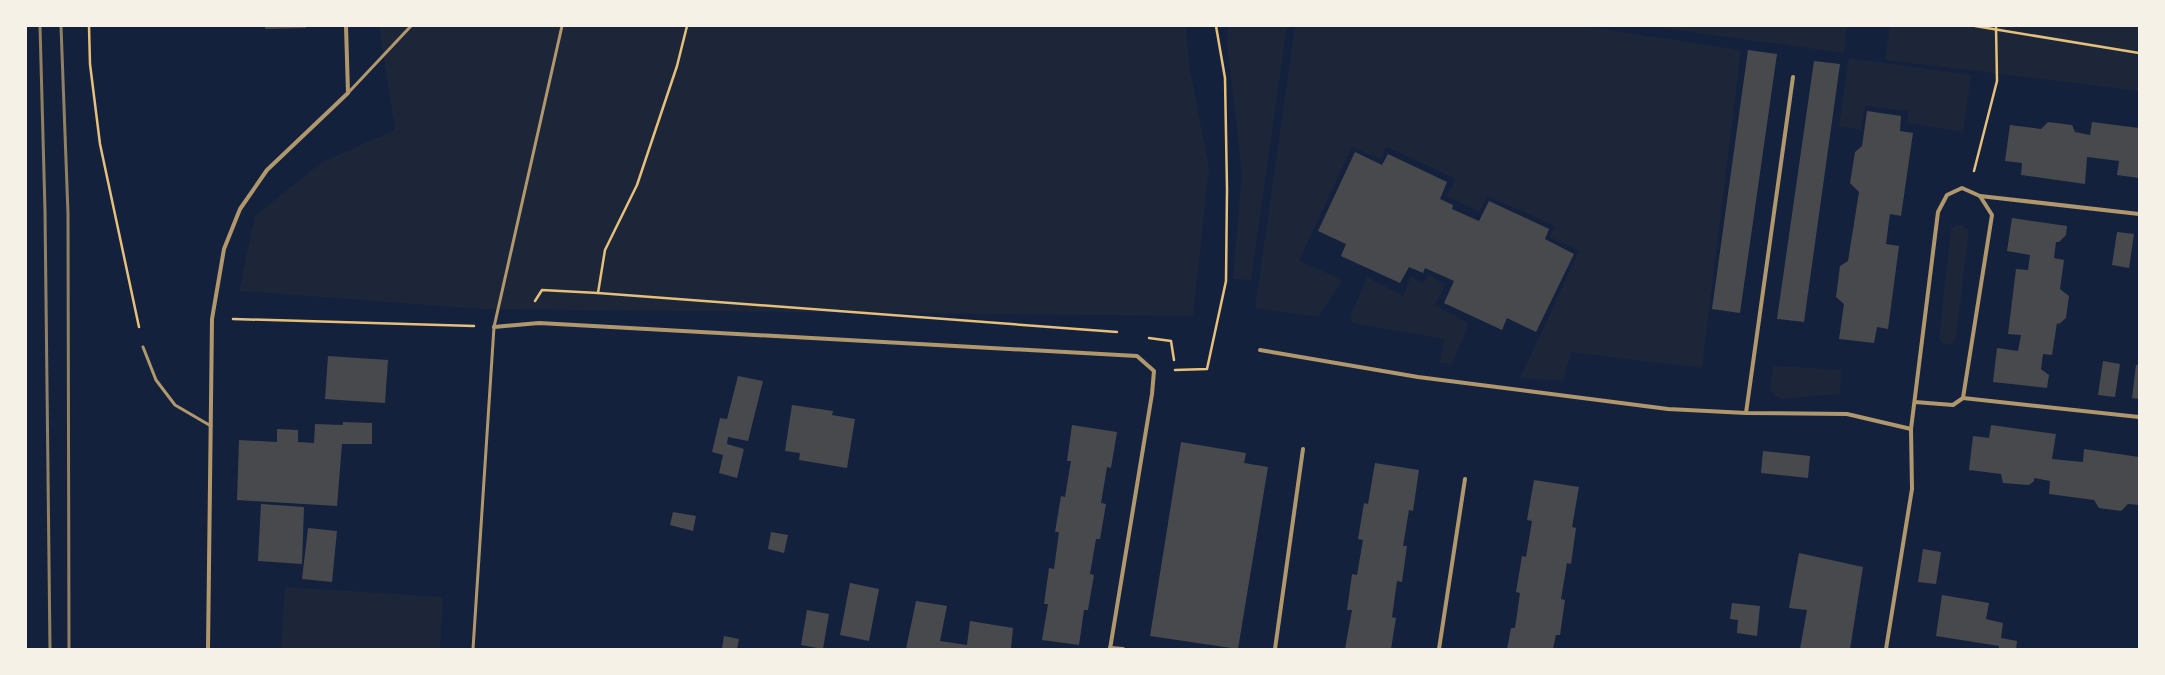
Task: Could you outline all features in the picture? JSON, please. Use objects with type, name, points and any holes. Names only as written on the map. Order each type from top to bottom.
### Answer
[{"type":"street","points":[[208,649],[212,318],[224,249],[240,209],[267,170],[348,93],[346,26]]},
{"type":"street","points":[[1746,413],[1793,78]]},
{"type":"street","points":[[1886,649],[1912,489],[1911,429],[1938,212],[1947,195],[1962,188],[1980,196],[2139,214]]},
{"type":"street","points":[[1915,402],[1954,406],[1963,398],[1992,215],[1980,196]]},
{"type":"street","points":[[494,327],[539,323],[1137,356],[1154,371],[1152,394],[1110,648],[1123,649]]},
{"type":"street","points":[[1260,350],[1418,377],[1668,409],[1746,413],[1847,414],[1911,429]]},
{"type":"street","points":[[1963,398],[2139,417]]},
{"type":"street","points":[[1275,649],[1303,449]]},
{"type":"street","points":[[1439,649],[1465,479]]},
{"type":"lane","points":[[348,93],[410,26]]},
{"type":"lane","points":[[473,649],[494,327],[562,26]]},
{"type":"lane","points":[[143,347],[156,380],[175,405],[211,426]]},
{"type":"path","points":[[89,26],[90,64],[100,144],[143,347]]},
{"type":"path","points":[[598,293],[604,250],[637,185],[677,66],[687,26]]},
{"type":"path","points":[[1154,371],[1207,369],[1226,281],[1227,189],[1225,78],[1216,26]]},
{"type":"path","points":[[1976,26],[1996,28],[2139,53]]},
{"type":"path","points":[[1962,188],[1976,169],[1997,82],[1996,28]]},
{"type":"path","points":[[212,318],[494,327]]},
{"type":"shaded area","points":[[379,26],[1186,26],[1189,65],[1209,168],[1193,316],[482,309],[239,291],[255,216],[322,162],[395,130]]},
{"type":"shaded area","points":[[1228,26],[1287,26],[1251,280],[1233,279],[1242,174],[1227,42]]},
{"type":"shaded area","points":[[1295,26],[1581,26],[1741,50],[1702,368],[1571,352],[1563,381],[1520,378],[1579,251],[1549,237],[1555,226],[1487,196],[1479,212],[1446,196],[1456,179],[1387,147],[1380,159],[1352,147],[1299,261],[1343,280],[1318,317],[1255,308]]},
{"type":"shaded area","points":[[1647,26],[1847,26],[1844,53]]},
{"type":"shaded area","points":[[1890,26],[2139,26],[2139,91],[1885,60]]},
{"type":"shaded area","points":[[1849,58],[1971,75],[1963,132],[1908,123],[1908,111],[1865,106],[1861,130],[1839,126]]},
{"type":"shaded area","points":[[1956,225],[1962,225],[1969,230],[1956,337],[1951,345],[1944,344],[1939,338],[1951,229]]},
{"type":"shaded area","points":[[1428,274],[1445,285],[1435,305],[1469,324],[1452,364],[1440,363],[1444,339],[1352,323],[1351,315],[1367,277],[1403,296],[1411,276],[1423,284]]},
{"type":"shaded area","points":[[1773,366],[1841,370],[1840,394],[1782,399],[1774,395],[1770,390]]},
{"type":"shaded area","points":[[285,587],[443,597],[440,649],[281,649]]},
{"type":"building","points":[[265,26],[306,26],[306,28],[265,29]]},
{"type":"building","points":[[1748,50],[1777,54],[1740,313],[1712,309]]},
{"type":"building","points":[[1814,61],[1840,64],[1804,322],[1777,319]]},
{"type":"building","points":[[1867,111],[1901,116],[1900,131],[1913,133],[1901,216],[1890,214],[1886,244],[1899,246],[1888,329],[1877,327],[1874,343],[1839,339],[1844,304],[1836,297],[1840,266],[1848,261],[1859,192],[1850,183],[1855,152],[1862,146]]},
{"type":"building","points":[[2048,122],[2072,125],[2075,132],[2090,135],[2092,122],[2139,128],[2139,178],[2117,175],[2119,161],[2087,157],[2085,184],[2021,175],[2022,163],[2005,161],[2010,125],[2041,129]]},
{"type":"building","points":[[1355,152],[1382,165],[1388,154],[1447,182],[1440,199],[1453,205],[1452,209],[1479,221],[1489,201],[1549,229],[1545,239],[1574,254],[1536,332],[1507,318],[1502,330],[1444,303],[1454,281],[1425,268],[1423,273],[1409,267],[1400,283],[1341,256],[1346,244],[1318,231]]},
{"type":"building","points":[[2012,218],[2067,226],[2066,235],[2059,242],[2056,242],[2054,258],[2064,260],[2060,289],[2069,296],[2066,318],[2059,324],[2057,323],[2052,355],[2043,354],[2041,369],[2049,375],[2047,388],[1993,382],[1997,348],[2018,351],[2021,335],[2008,334],[2016,269],[2028,270],[2030,255],[2007,251]]},
{"type":"building","points":[[2117,232],[2134,234],[2129,268],[2112,265]]},
{"type":"building","points":[[328,356],[388,360],[385,403],[325,399]]},
{"type":"building","points":[[2103,361],[2120,364],[2115,397],[2098,395]]},
{"type":"building","points":[[2136,365],[2139,365],[2139,399],[2132,398]]},
{"type":"building","points":[[738,376],[763,381],[748,441],[728,437],[727,444],[744,449],[737,478],[719,473],[723,455],[712,452],[720,418],[727,419]]},
{"type":"building","points":[[792,405],[833,411],[832,415],[855,419],[847,468],[799,460],[800,453],[785,451]]},
{"type":"building","points":[[343,422],[372,423],[372,444],[342,444],[337,506],[237,500],[239,440],[277,442],[277,429],[298,430],[298,442],[314,443],[315,424],[343,425]]},
{"type":"building","points":[[1072,425],[1117,432],[1111,468],[1107,467],[1101,503],[1106,504],[1100,539],[1096,539],[1090,574],[1094,575],[1088,610],[1084,610],[1079,645],[1042,640],[1048,604],[1044,604],[1049,568],[1054,569],[1059,532],[1055,532],[1061,496],[1065,497],[1071,461],[1067,461]]},
{"type":"building","points":[[1991,425],[2056,434],[2052,459],[2083,462],[2084,449],[2139,457],[2139,505],[2128,504],[2121,511],[2099,508],[2094,500],[2049,494],[2050,481],[2034,478],[2034,481],[2029,485],[2003,483],[2001,474],[1969,470],[1973,436],[1989,438]]},
{"type":"building","points":[[1181,442],[1246,453],[1244,463],[1268,467],[1238,649],[1150,636]]},
{"type":"building","points":[[1763,451],[1810,456],[1808,478],[1761,473]]},
{"type":"building","points":[[1375,463],[1419,470],[1413,511],[1409,510],[1403,546],[1407,546],[1402,582],[1397,581],[1392,617],[1396,618],[1391,649],[1345,649],[1352,610],[1347,610],[1352,574],[1357,575],[1363,540],[1358,539],[1364,503],[1368,504]]},
{"type":"building","points":[[1534,480],[1579,487],[1572,527],[1576,528],[1571,564],[1567,563],[1561,599],[1565,600],[1560,635],[1556,635],[1553,649],[1507,649],[1511,628],[1515,628],[1520,593],[1516,592],[1522,556],[1526,557],[1532,521],[1527,520]]},
{"type":"building","points":[[261,504],[304,507],[302,564],[258,561]]},
{"type":"building","points":[[673,512],[696,516],[693,531],[670,525]]},
{"type":"building","points":[[308,528],[337,531],[332,582],[302,579]]},
{"type":"building","points":[[771,532],[788,535],[784,553],[768,549]]},
{"type":"building","points":[[1923,549],[1941,552],[1936,584],[1918,582]]},
{"type":"building","points":[[1799,553],[1863,567],[1850,649],[1800,649],[1807,610],[1789,608]]},
{"type":"building","points":[[850,583],[879,589],[869,641],[840,635]]},
{"type":"building","points":[[1942,595],[1989,603],[1986,619],[2003,623],[2001,638],[2017,641],[2016,649],[1999,649],[1999,646],[1936,636]]},
{"type":"building","points":[[916,601],[947,606],[940,641],[967,645],[970,621],[1013,628],[1011,649],[906,649]]},
{"type":"building","points":[[1732,603],[1760,606],[1757,636],[1737,633],[1738,620],[1730,619]]},
{"type":"building","points":[[807,610],[829,614],[823,649],[801,645]]},
{"type":"building","points":[[724,636],[739,639],[737,649],[722,649]]},
{"type":"railway","points":[[40,26],[45,211],[50,649]]},
{"type":"railway","points":[[61,26],[68,214],[69,649]]}]
